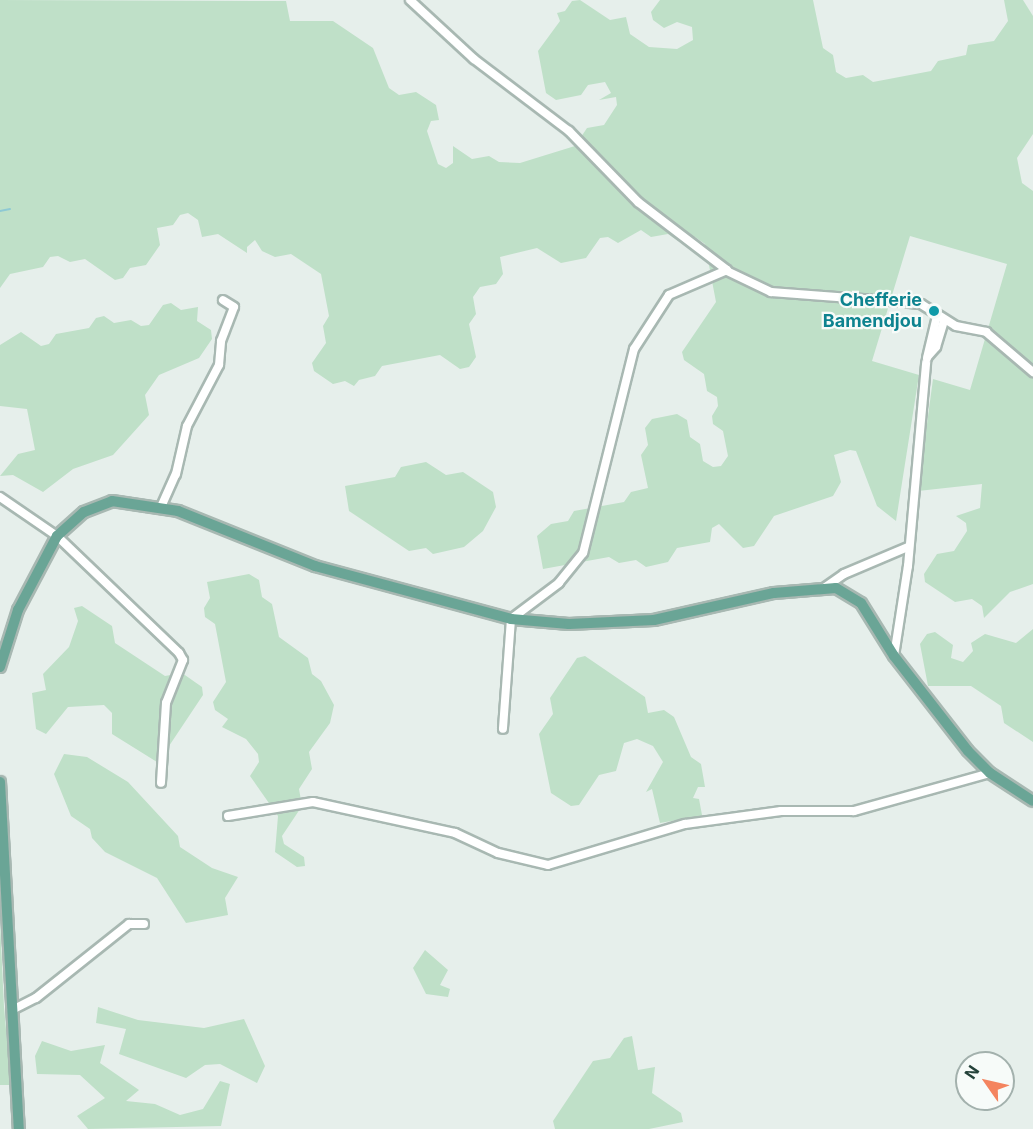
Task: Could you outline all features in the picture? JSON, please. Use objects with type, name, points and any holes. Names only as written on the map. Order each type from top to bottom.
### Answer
[{"type":"main road","points":[[0,667],[18,610],[57,536],[84,512],[112,501],[161,507],[315,566],[511,619],[562,624],[654,620],[774,593],[824,588],[854,595],[894,656],[990,773],[1033,801]]},
{"type":"main road","points":[[0,782],[1,832],[20,1129]]},
{"type":"street","points":[[410,0],[474,58],[569,131],[638,202],[727,271],[771,292],[906,302],[941,319],[986,332],[1033,372]]},
{"type":"street","points":[[503,729],[511,619],[559,584],[583,553],[624,378],[654,312],[679,288],[727,271]]},
{"type":"street","points":[[161,507],[176,474],[187,426],[219,365],[220,341],[234,308],[223,300]]},
{"type":"street","points":[[894,656],[908,547],[927,359],[936,348],[941,319]]},
{"type":"street","points":[[0,497],[57,536],[183,660],[166,703],[161,783]]},
{"type":"street","points":[[824,588],[844,574],[908,547]]},
{"type":"street","points":[[228,816],[313,802],[455,833],[498,853],[548,865],[685,824],[782,811],[854,811],[990,773]]},
{"type":"street","points":[[12,1010],[36,998],[129,924],[144,924]]},
{"type":"green space","points":[[0,0],[286,1],[290,21],[333,21],[373,48],[389,88],[399,95],[416,92],[436,105],[439,120],[431,121],[427,131],[438,164],[446,168],[453,163],[453,146],[472,159],[489,156],[499,162],[520,163],[575,146],[587,128],[604,125],[617,105],[616,97],[599,100],[611,93],[605,82],[588,85],[581,95],[556,100],[546,93],[538,51],[560,21],[557,13],[565,11],[572,1],[580,0],[610,20],[626,17],[630,34],[649,47],[677,49],[693,40],[692,27],[677,22],[664,28],[653,20],[651,12],[660,0],[813,0],[823,48],[833,55],[836,72],[846,78],[863,75],[873,82],[931,71],[938,61],[966,55],[968,45],[994,41],[1008,21],[1004,0],[1023,0],[1033,16],[1033,134],[1017,158],[1022,183],[1033,191],[1033,584],[1010,592],[984,618],[982,606],[972,599],[955,602],[925,582],[924,574],[937,554],[954,551],[967,531],[966,523],[956,516],[980,508],[982,484],[918,491],[933,379],[970,390],[1007,264],[910,236],[872,361],[919,375],[896,521],[877,506],[856,451],[850,450],[834,455],[841,482],[833,496],[774,516],[754,546],[743,548],[719,524],[712,528],[710,542],[677,548],[668,562],[646,567],[636,560],[619,563],[609,557],[543,569],[537,536],[551,524],[568,521],[574,511],[624,502],[631,492],[648,488],[641,455],[648,445],[645,428],[652,419],[677,414],[687,420],[690,437],[700,444],[703,461],[713,467],[721,466],[728,456],[723,431],[713,424],[712,416],[718,406],[717,397],[707,391],[704,374],[684,360],[682,352],[716,302],[705,244],[695,237],[678,241],[668,234],[651,237],[641,230],[618,243],[608,237],[600,238],[586,258],[561,263],[537,248],[500,257],[503,274],[496,284],[480,287],[473,297],[476,314],[469,324],[476,357],[469,367],[460,369],[440,355],[382,366],[375,376],[359,380],[354,386],[345,381],[333,384],[314,371],[312,363],[326,343],[323,326],[329,316],[321,274],[291,254],[275,257],[262,251],[255,240],[247,247],[247,253],[218,234],[202,237],[198,220],[188,213],[180,215],[173,225],[157,228],[160,245],[146,265],[130,268],[123,278],[115,280],[85,259],[70,262],[58,256],[50,257],[43,267],[10,274],[0,288]]},
{"type":"green space","points":[[171,303],[181,310],[198,307],[197,321],[211,330],[212,339],[199,358],[159,375],[145,395],[149,415],[113,455],[73,469],[43,492],[13,475],[0,476],[18,454],[35,450],[27,409],[0,406],[0,345],[21,332],[41,346],[49,344],[56,334],[89,328],[96,318],[104,316],[114,323],[131,320],[141,326],[149,325],[163,305]]},
{"type":"green space","points":[[426,462],[446,475],[463,472],[493,492],[496,507],[483,531],[464,547],[433,554],[426,548],[409,551],[349,511],[345,486],[395,477],[401,467]]},
{"type":"green space","points":[[249,574],[259,580],[262,597],[272,604],[279,637],[308,658],[312,674],[321,681],[334,705],[330,723],[309,752],[312,769],[299,789],[302,806],[282,836],[284,844],[304,857],[305,866],[297,867],[275,852],[278,816],[250,776],[259,762],[258,754],[246,739],[222,727],[228,719],[215,710],[213,702],[226,682],[215,624],[205,617],[204,608],[210,598],[207,582]]},
{"type":"green space","points":[[82,606],[112,626],[115,643],[165,676],[182,673],[202,687],[203,695],[163,755],[165,767],[112,734],[112,713],[104,705],[68,707],[46,734],[36,729],[32,693],[46,690],[43,674],[69,647],[78,621],[74,608]]},
{"type":"green space","points":[[1033,629],[1033,742],[1004,723],[1001,706],[971,686],[928,686],[920,644],[927,634],[935,632],[953,645],[951,658],[963,662],[973,651],[971,643],[985,634],[1016,643]]},
{"type":"green space","points":[[585,656],[645,697],[648,713],[664,710],[674,717],[691,757],[701,764],[705,787],[698,787],[693,798],[699,799],[702,815],[695,825],[687,827],[677,820],[660,823],[652,789],[646,792],[663,762],[653,746],[637,739],[624,743],[616,771],[599,775],[579,805],[571,806],[551,793],[539,734],[553,714],[550,698],[577,658]]},
{"type":"green space","points":[[64,754],[87,757],[128,782],[178,836],[180,847],[212,868],[238,877],[225,898],[228,915],[186,923],[157,878],[105,852],[92,838],[90,829],[71,816],[54,774]]},
{"type":"green space","points":[[0,922],[4,1007],[11,1085],[0,1085]]},
{"type":"green space","points":[[425,950],[448,970],[440,985],[450,989],[448,997],[426,994],[413,968]]},
{"type":"green space","points":[[98,1007],[138,1020],[204,1028],[244,1019],[265,1066],[257,1083],[220,1064],[205,1065],[186,1078],[119,1054],[126,1029],[96,1023]]},
{"type":"green space","points":[[632,1036],[638,1070],[655,1067],[652,1093],[681,1113],[683,1122],[649,1129],[555,1129],[553,1121],[593,1061],[610,1058],[624,1038]]},
{"type":"green space","points":[[42,1041],[71,1051],[105,1045],[100,1063],[139,1090],[126,1101],[155,1104],[180,1115],[203,1109],[220,1081],[230,1084],[221,1126],[88,1129],[77,1116],[105,1098],[80,1075],[37,1074],[35,1056]]},
{"type":"waterway","points":[[0,211],[10,209]]},
{"type":"place","name":"Chefferie Bamendjou","points":[[934,311]]}]
